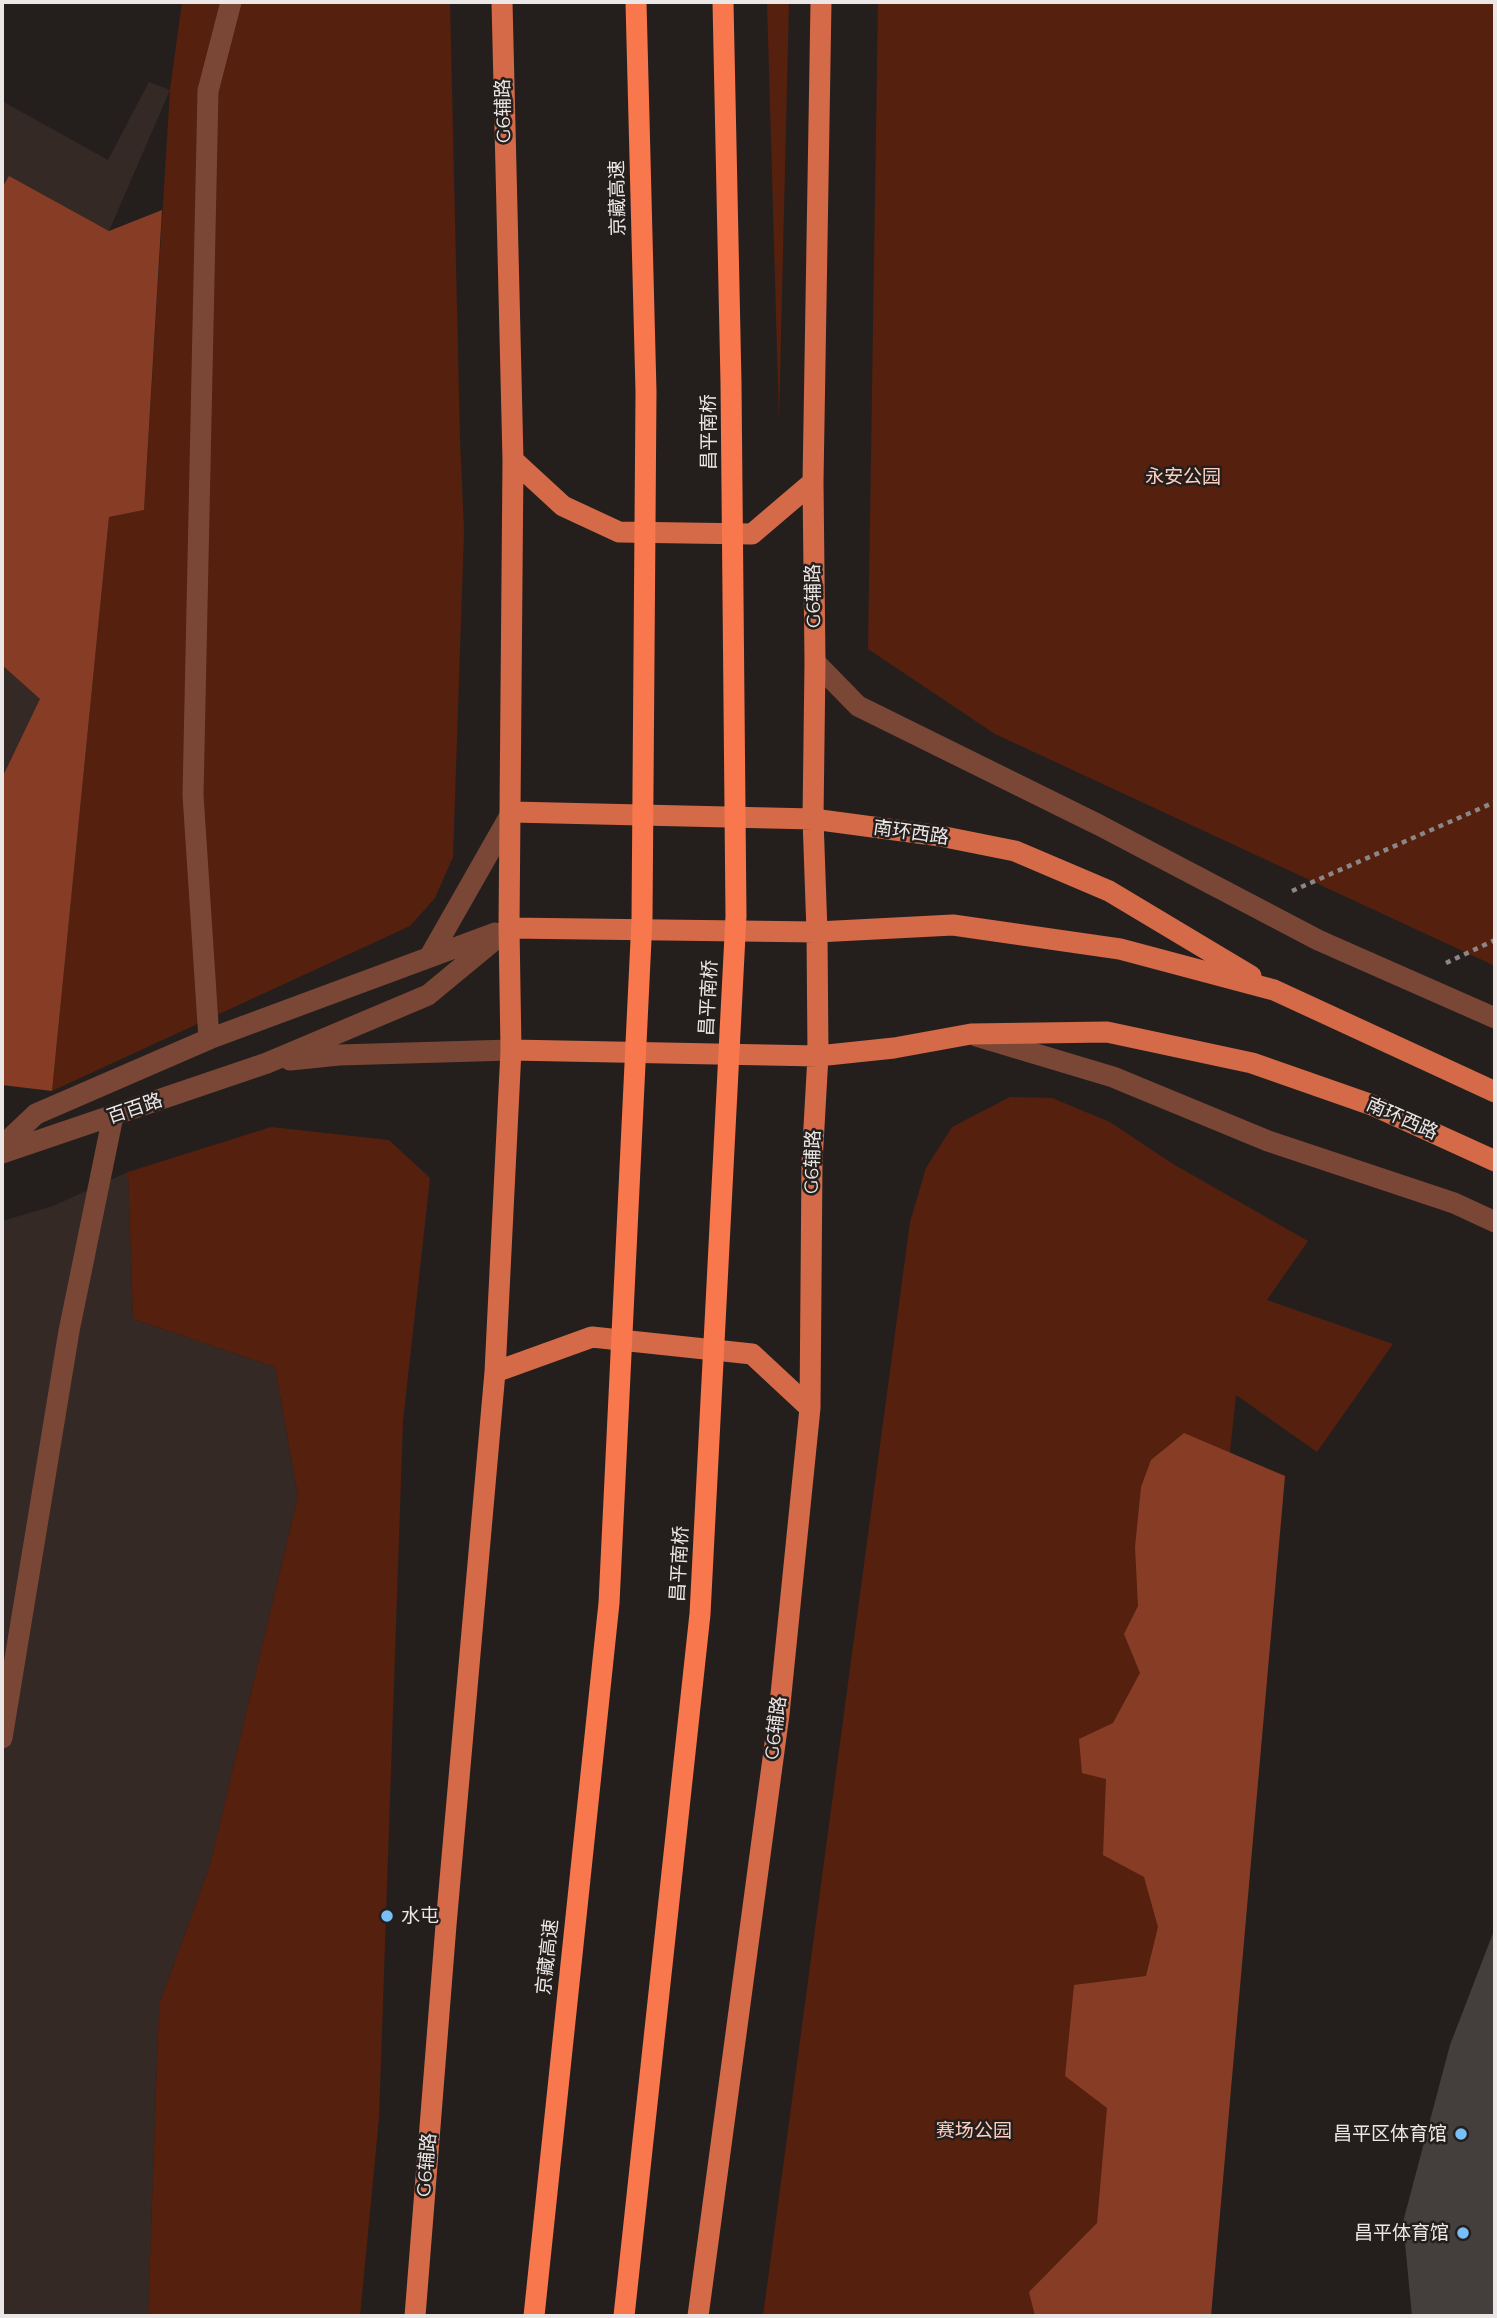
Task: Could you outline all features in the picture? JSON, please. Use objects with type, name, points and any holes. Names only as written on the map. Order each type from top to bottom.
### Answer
[{"type":"highway","name":"京藏高速","points":[[534,2316],[608,1603],[642,919],[646,392],[636,2]]},
{"type":"highway","name":"昌平南桥","points":[[624,2316],[700,1614],[736,916],[731,383],[723,2]]},
{"type":"main road","name":"G6辅路","points":[[415,2316],[446,1925],[495,1372],[511,1050],[509,928],[513,460],[502,2]]},
{"type":"main road","name":"G6辅路","points":[[698,2316],[779,1714],[810,1408],[812,1162],[818,1056],[813,819],[813,482],[821,2]]},
{"type":"main road","points":[[513,460],[563,506],[620,532],[752,534],[813,482]]},
{"type":"main road","name":"南环西路","points":[[512,812],[813,819],[940,836],[1015,851],[1109,891],[1274,990],[1495,1092]]},
{"type":"main road","name":"南环西路","points":[[509,928],[817,932],[953,925],[1121,949],[1274,990]]},
{"type":"main road","name":"南环西路","points":[[511,1050],[818,1056],[894,1048],[971,1034],[1107,1031],[1252,1063],[1372,1105],[1495,1161]]},
{"type":"main road","points":[[495,1372],[592,1337],[751,1354],[810,1408]]},
{"type":"street","points":[[209,1039],[193,796],[208,91],[232,2]]},
{"type":"street","points":[[815,662],[858,706],[1099,825],[1318,940],[1495,1018]]},
{"type":"street","points":[[430,956],[512,812]]},
{"type":"street","points":[[2,1146],[36,1114],[209,1039],[509,928]]},
{"type":"street","name":"百百路","points":[[2,1153],[267,1063],[428,995],[509,928]]},
{"type":"street","points":[[971,1034],[1112,1077],[1268,1141],[1454,1203],[1495,1222]]},
{"type":"street","name":"百百路","points":[[267,1063],[339,1055],[511,1050]]},
{"type":"street","points":[[2,1738],[69,1332],[113,1116]]},
{"type":"path","points":[[1292,892],[1495,802]]},
{"type":"path","points":[[1446,963],[1495,940]]},
{"type":"shaded area","points":[[149,82],[170,90],[109,231],[9,177],[2,188],[2,101],[108,160]]},
{"type":"shaded area","points":[[9,176],[109,231],[162,210],[144,510],[109,517],[52,1091],[2,1085],[2,778],[40,699],[2,665],[2,188]]},
{"type":"shaded area","points":[[2,665],[40,699],[2,899]]},
{"type":"shaded area","points":[[128,1172],[133,1319],[275,1367],[298,1496],[210,1865],[159,2005],[148,2316],[2,2316],[2,1221],[53,1206]]},
{"type":"shaded area","points":[[1184,1433],[1285,1476],[1211,2316],[1035,2316],[1029,2292],[1097,2223],[1107,2108],[1065,2076],[1074,1985],[1146,1976],[1158,1927],[1144,1877],[1103,1855],[1106,1779],[1082,1773],[1079,1739],[1113,1723],[1140,1673],[1124,1634],[1138,1606],[1135,1547],[1141,1487],[1151,1460]]},
{"type":"green space","points":[[182,2],[450,2],[464,531],[453,857],[435,898],[410,926],[52,1091],[109,517],[144,510],[170,90]]},
{"type":"green space","points":[[767,2],[789,2],[779,419]]},
{"type":"green space","name":"永安公园","points":[[878,2],[1495,2],[1495,966],[995,734],[868,649]]},
{"type":"green space","name":"赛场公园","points":[[1010,1097],[1052,1098],[1110,1122],[1173,1164],[1308,1241],[1267,1300],[1393,1344],[1317,1452],[1236,1395],[1139,2316],[763,2316],[910,1222],[926,1168],[952,1127]]},
{"type":"green space","points":[[271,1127],[389,1140],[430,1178],[403,1421],[379,2118],[360,2316],[148,2316],[159,2005],[210,1865],[298,1496],[275,1367],[133,1319],[128,1172]]},
{"type":"building","name":"昌平体育馆","points":[[1495,1928],[1495,2316],[1412,2316],[1403,2222],[1450,2045]]},
{"type":"place","name":"水屯","points":[[387,1916]]},
{"type":"place","name":"昌平区体育馆","points":[[1461,2134]]},
{"type":"place","name":"昌平体育馆","points":[[1463,2233]]}]
